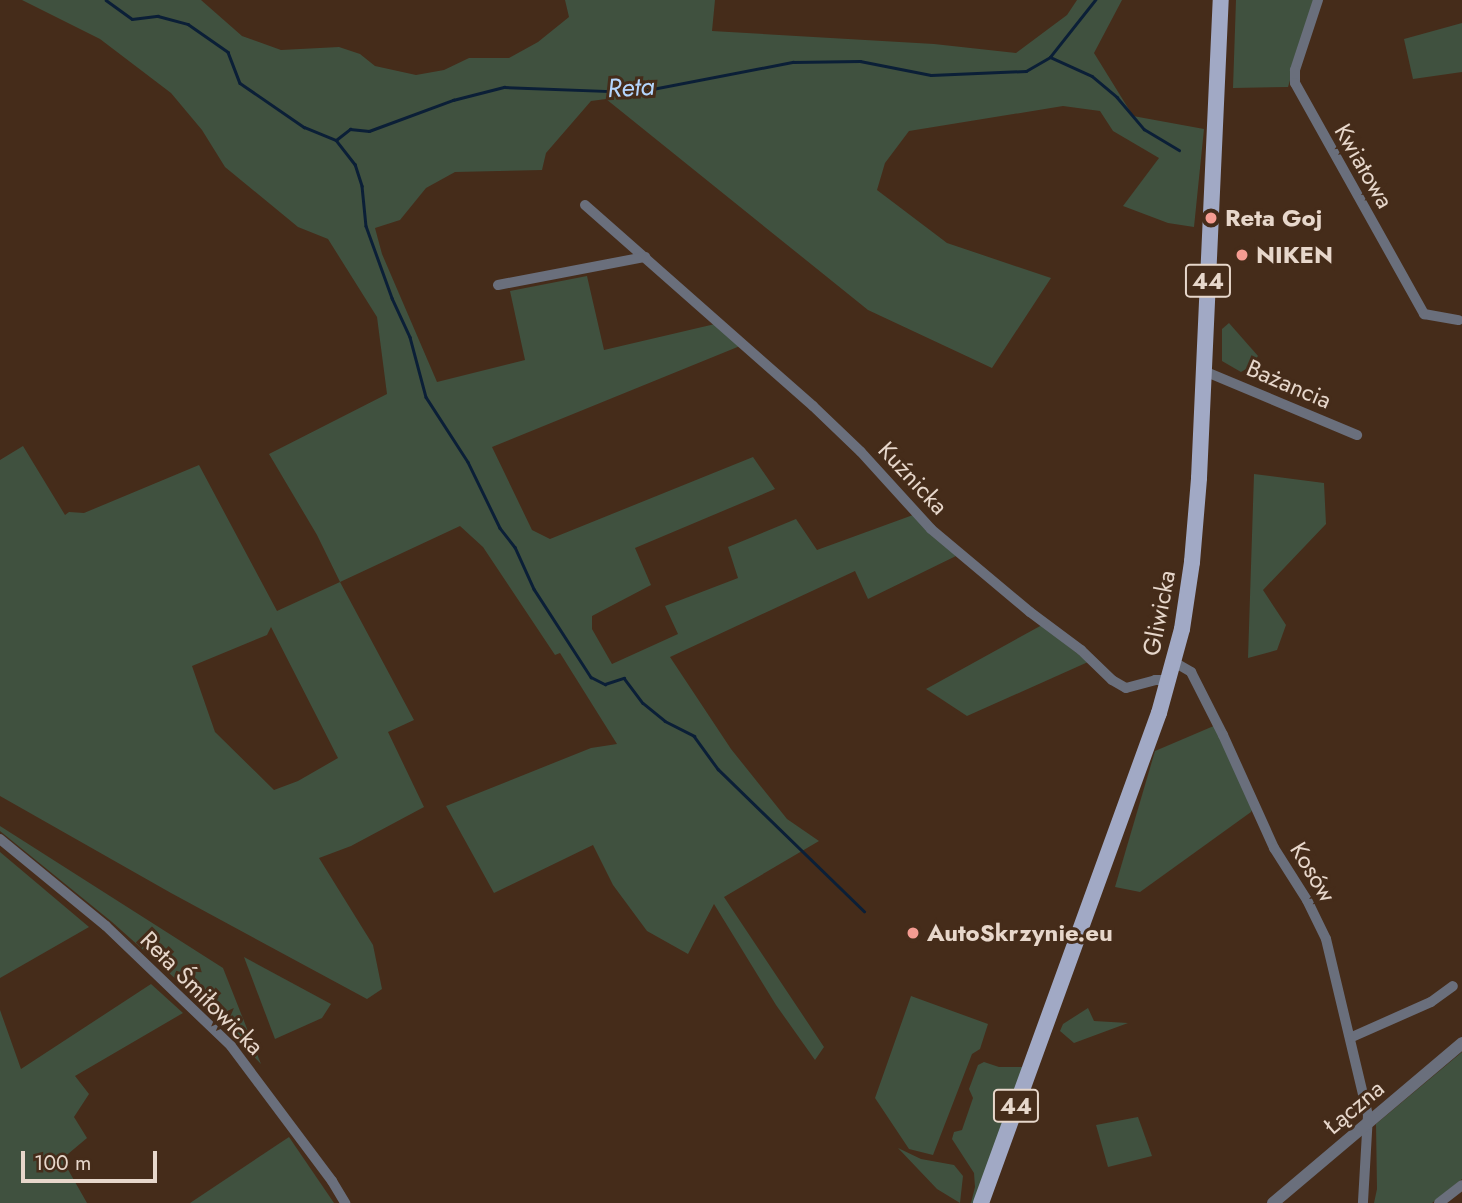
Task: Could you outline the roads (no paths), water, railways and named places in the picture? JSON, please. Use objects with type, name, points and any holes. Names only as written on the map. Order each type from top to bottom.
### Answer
[{"type":"main road","name":"Gliwicka","points":[[981,1203],[1174,662],[1194,544],[1221,0]]},
{"type":"street","name":"Kwiatowa","points":[[1318,0],[1295,70],[1295,83],[1424,314],[1458,320]]},
{"type":"street","name":"Kuźnicka","points":[[585,205],[813,406],[869,461],[931,529],[1030,612],[1082,650],[1112,680],[1126,688],[1169,680]]},
{"type":"street","points":[[498,285],[645,257]]},
{"type":"street","name":"Bażancia","points":[[1204,371],[1357,435]]},
{"type":"street","name":"Kosów","points":[[1174,662],[1187,668],[1196,682],[1274,848],[1307,900],[1326,939],[1352,1037],[1367,1124],[1363,1203]]},
{"type":"street","name":"Reta Śmiłowicka","points":[[0,839],[106,926],[231,1046],[324,1169],[345,1203]]},
{"type":"street","points":[[1352,1037],[1431,1002],[1453,986]]},
{"type":"street","name":"Łączna","points":[[1273,1203],[1462,1043]]},
{"type":"street","points":[[1439,1203],[1462,1185]]},
{"type":"waterway","points":[[106,0],[132,19],[158,16],[188,24],[228,52],[240,83],[304,127],[336,140],[355,164],[362,186],[366,226],[392,298],[410,337],[426,397],[468,462],[500,528],[515,547],[534,589],[591,677],[605,684],[624,678],[643,703],[665,721],[694,736],[718,769],[864,911]]},
{"type":"waterway","points":[[1050,57],[1095,0]]},
{"type":"waterway","name":"Reta","points":[[336,140],[350,129],[369,131],[453,100],[504,87],[637,92],[793,62],[860,61],[931,75],[1026,71],[1050,57],[1092,76],[1117,97],[1144,129],[1179,150]]},
{"type":"place","name":"Reta Goj","points":[[1211,218]]},
{"type":"place","name":"NIKEN","points":[[1242,255]]},
{"type":"place","name":"AutoSkrzynie.eu","points":[[913,933]]}]
